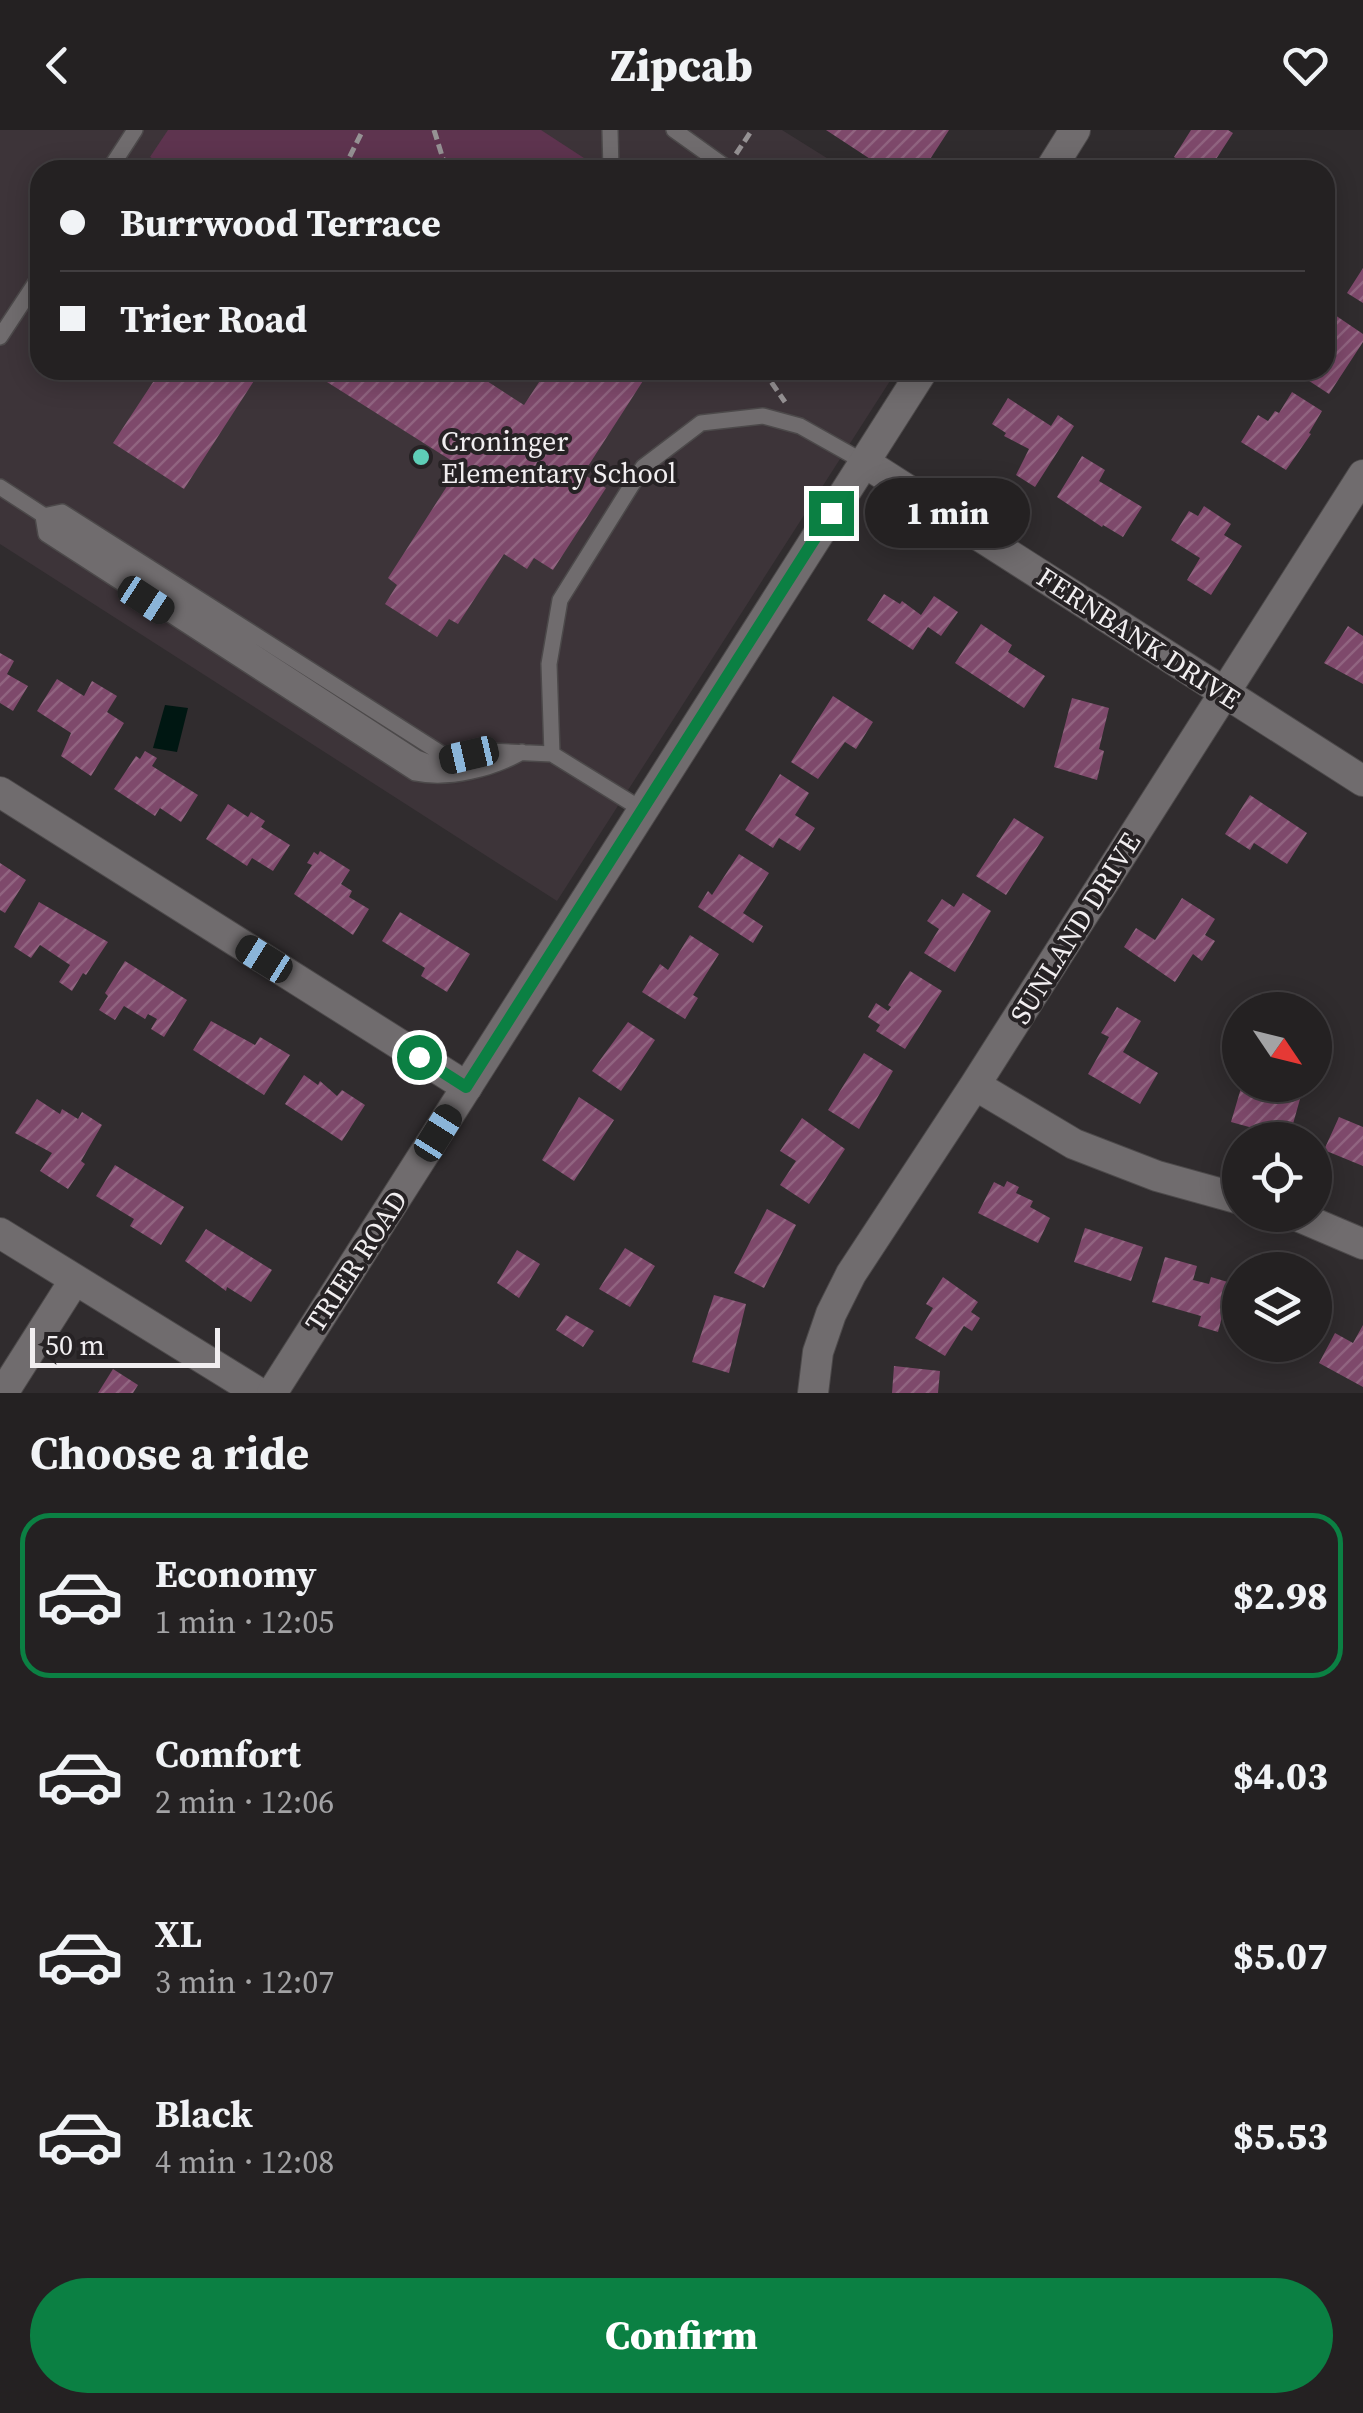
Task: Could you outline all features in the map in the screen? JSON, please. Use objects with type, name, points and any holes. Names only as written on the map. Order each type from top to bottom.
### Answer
[{"type":"street","points":[[1056,160],[1076,130]]},
{"type":"street","name":"TRIER ROAD","points":[[272,1393],[917,380]]},
{"type":"street","name":"FERNBANK DRIVE","points":[[864,462],[1363,781]]},
{"type":"street","name":"SUNLAND DRIVE","points":[[813,1392],[818,1352],[851,1274],[976,1085],[1363,475]]},
{"type":"street","points":[[0,792],[466,1087]]},
{"type":"street","points":[[976,1085],[1074,1144],[1157,1176],[1222,1194]]},
{"type":"street","points":[[1332,1231],[1363,1244]]},
{"type":"street","points":[[0,1233],[259,1393]]},
{"type":"street","points":[[3,1393],[74,1280]]},
{"type":"lane","points":[[116,160],[136,130]]},
{"type":"lane","points":[[610,130],[612,160]]},
{"type":"lane","points":[[674,130],[716,160]]},
{"type":"lane","points":[[0,337],[30,291]]},
{"type":"lane","points":[[552,754],[548,664],[560,600],[644,467],[701,424],[763,416],[800,426],[864,462]]},
{"type":"lane","points":[[0,487],[42,516],[46,534],[415,773],[436,777],[504,762],[522,752]]},
{"type":"lane","points":[[42,516],[62,512],[450,760],[489,751],[552,754],[641,809]]},
{"type":"path","points":[[348,160],[364,130]]},
{"type":"path","points":[[434,130],[444,160]]},
{"type":"path","points":[[743,160],[736,155],[752,130]]},
{"type":"shaded area","name":"Croninger Elementary School","points":[[0,130],[782,130],[830,160],[30,160],[30,380],[891,380],[557,901],[0,544]]},
{"type":"shaded area","points":[[168,130],[541,130],[587,160],[155,160],[150,157]]},
{"type":"shaded area","points":[[165,705],[188,708],[177,752],[153,748]]},
{"type":"building","points":[[826,130],[949,130],[930,160],[872,160]]},
{"type":"building","points":[[1191,130],[1233,133],[1215,160],[1174,157]]},
{"type":"building","points":[[1363,268],[1363,303],[1347,293]]},
{"type":"building","points":[[1335,315],[1363,334],[1363,342],[1329,394],[1308,380],[1335,380]]},
{"type":"building","points":[[154,380],[255,380],[184,489],[113,443]]},
{"type":"building","name":"Croninger Elementary School","points":[[324,380],[485,380],[524,405],[540,380],[644,380],[583,474],[606,488],[553,570],[534,558],[527,569],[504,554],[458,624],[449,619],[437,637],[385,604],[397,585],[388,578],[460,466]]},
{"type":"building","points":[[1292,392],[1322,411],[1286,470],[1241,442],[1258,415],[1268,421],[1275,411],[1279,413]]},
{"type":"building","points":[[1008,398],[1051,426],[1058,415],[1074,426],[1035,487],[1016,475],[1029,449],[1004,436],[1006,433],[992,424]]},
{"type":"building","points":[[1082,456],[1105,470],[1099,481],[1142,507],[1123,537],[1057,497]]},
{"type":"building","points":[[1204,506],[1231,524],[1224,535],[1242,546],[1211,595],[1187,580],[1200,558],[1171,540],[1189,511],[1198,516]]},
{"type":"building","points":[[884,594],[921,615],[934,596],[958,612],[941,636],[928,627],[913,650],[867,620]]},
{"type":"building","points":[[981,624],[1012,645],[1008,652],[1045,676],[1024,708],[955,663]]},
{"type":"building","points":[[1348,626],[1363,636],[1363,684],[1324,663]]},
{"type":"building","points":[[0,653],[14,661],[7,674],[28,686],[13,711],[0,703]]},
{"type":"building","points":[[57,679],[84,696],[92,681],[117,696],[107,712],[124,723],[91,776],[61,756],[71,733],[37,711]]},
{"type":"building","points":[[833,696],[873,722],[856,749],[845,742],[818,779],[791,762]]},
{"type":"building","points":[[1072,698],[1109,708],[1099,749],[1104,751],[1097,780],[1054,767]]},
{"type":"building","points":[[145,751],[157,758],[152,766],[198,795],[181,822],[160,808],[155,816],[114,789],[136,756],[140,759]]},
{"type":"building","points":[[780,774],[809,793],[795,815],[815,828],[800,851],[779,838],[773,848],[745,830]]},
{"type":"building","points":[[1250,795],[1307,833],[1287,864],[1254,843],[1250,850],[1225,834]]},
{"type":"building","points":[[228,804],[248,817],[251,812],[265,821],[261,827],[290,845],[273,871],[252,858],[247,866],[206,839]]},
{"type":"building","points":[[1014,818],[1044,837],[1006,895],[976,876]]},
{"type":"building","points":[[320,851],[350,870],[341,884],[352,891],[349,897],[369,909],[353,935],[294,894],[312,865],[307,863],[314,852],[318,855]]},
{"type":"building","points":[[739,854],[769,873],[743,913],[763,926],[753,943],[698,907],[708,891],[712,895]]},
{"type":"building","points":[[0,863],[26,880],[5,913],[0,910]]},
{"type":"building","points":[[963,893],[991,911],[955,972],[924,953],[939,929],[927,921],[942,899],[954,907]]},
{"type":"building","points":[[1182,898],[1215,919],[1205,935],[1215,941],[1202,961],[1193,954],[1175,982],[1124,947],[1136,928],[1155,940]]},
{"type":"building","points":[[39,902],[108,942],[72,991],[59,982],[70,965],[40,945],[31,958],[14,947]]},
{"type":"building","points":[[400,912],[470,954],[447,992],[421,976],[425,968],[382,941]]},
{"type":"building","points":[[690,935],[719,954],[693,995],[698,998],[685,1019],[642,992],[660,964],[668,970]]},
{"type":"building","points":[[125,961],[187,1000],[164,1037],[151,1029],[157,1019],[148,1014],[145,1019],[124,1006],[115,1020],[99,1010]]},
{"type":"building","points":[[910,971],[942,991],[905,1049],[876,1031],[880,1025],[868,1017],[876,1003],[888,1011]]},
{"type":"building","points":[[1117,1007],[1141,1021],[1123,1052],[1158,1073],[1140,1104],[1088,1074],[1109,1037],[1101,1033]]},
{"type":"building","points":[[211,1021],[255,1045],[260,1037],[290,1055],[264,1095],[193,1050]]},
{"type":"building","points":[[628,1022],[655,1040],[621,1091],[592,1071]]},
{"type":"building","points":[[864,1053],[893,1071],[859,1129],[828,1110]]},
{"type":"building","points":[[304,1075],[318,1085],[320,1081],[337,1096],[342,1090],[365,1105],[342,1141],[285,1104]]},
{"type":"building","points":[[579,1097],[614,1120],[574,1181],[542,1160]]},
{"type":"building","points":[[37,1099],[60,1114],[62,1109],[78,1119],[82,1112],[102,1125],[81,1161],[85,1164],[68,1189],[40,1171],[52,1153],[15,1133]]},
{"type":"building","points":[[1237,1102],[1299,1102],[1294,1122],[1231,1122]]},
{"type":"building","points":[[1339,1117],[1363,1127],[1363,1166],[1332,1153],[1332,1132]]},
{"type":"building","points":[[802,1118],[845,1149],[809,1204],[780,1185],[796,1161],[780,1151]]},
{"type":"building","points":[[115,1165],[184,1207],[161,1245],[130,1226],[134,1219],[96,1196]]},
{"type":"building","points":[[1007,1181],[1019,1187],[1016,1193],[1033,1201],[1030,1207],[1050,1218],[1038,1243],[978,1213],[994,1182],[1004,1187]]},
{"type":"building","points":[[767,1209],[796,1225],[764,1288],[734,1273]]},
{"type":"building","points":[[1085,1228],[1143,1247],[1131,1281],[1074,1262]]},
{"type":"building","points":[[206,1229],[272,1270],[251,1302],[227,1287],[226,1291],[185,1261]]},
{"type":"building","points":[[625,1248],[655,1266],[630,1307],[599,1289]]},
{"type":"building","points":[[517,1250],[540,1264],[519,1298],[497,1283]]},
{"type":"building","points":[[1165,1257],[1197,1266],[1193,1280],[1209,1284],[1211,1277],[1222,1280],[1218,1332],[1198,1326],[1201,1316],[1152,1302]]},
{"type":"building","points":[[943,1277],[978,1302],[971,1312],[980,1318],[972,1331],[964,1326],[945,1356],[915,1338],[933,1308],[926,1304]]},
{"type":"building","points":[[714,1295],[746,1304],[729,1373],[692,1362]]},
{"type":"building","points":[[566,1315],[594,1331],[583,1347],[556,1330]]},
{"type":"building","points":[[1363,1325],[1363,1387],[1319,1363],[1332,1362],[1335,1333],[1353,1343]]},
{"type":"building","points":[[894,1366],[940,1371],[938,1393],[892,1393]]},
{"type":"building","points":[[113,1369],[138,1385],[133,1393],[98,1393]]},
{"type":"place","name":"Croninger Elementary School","points":[[421,457]]},
{"type":"route","points":[[419,1057],[466,1087],[831,513]]}]
